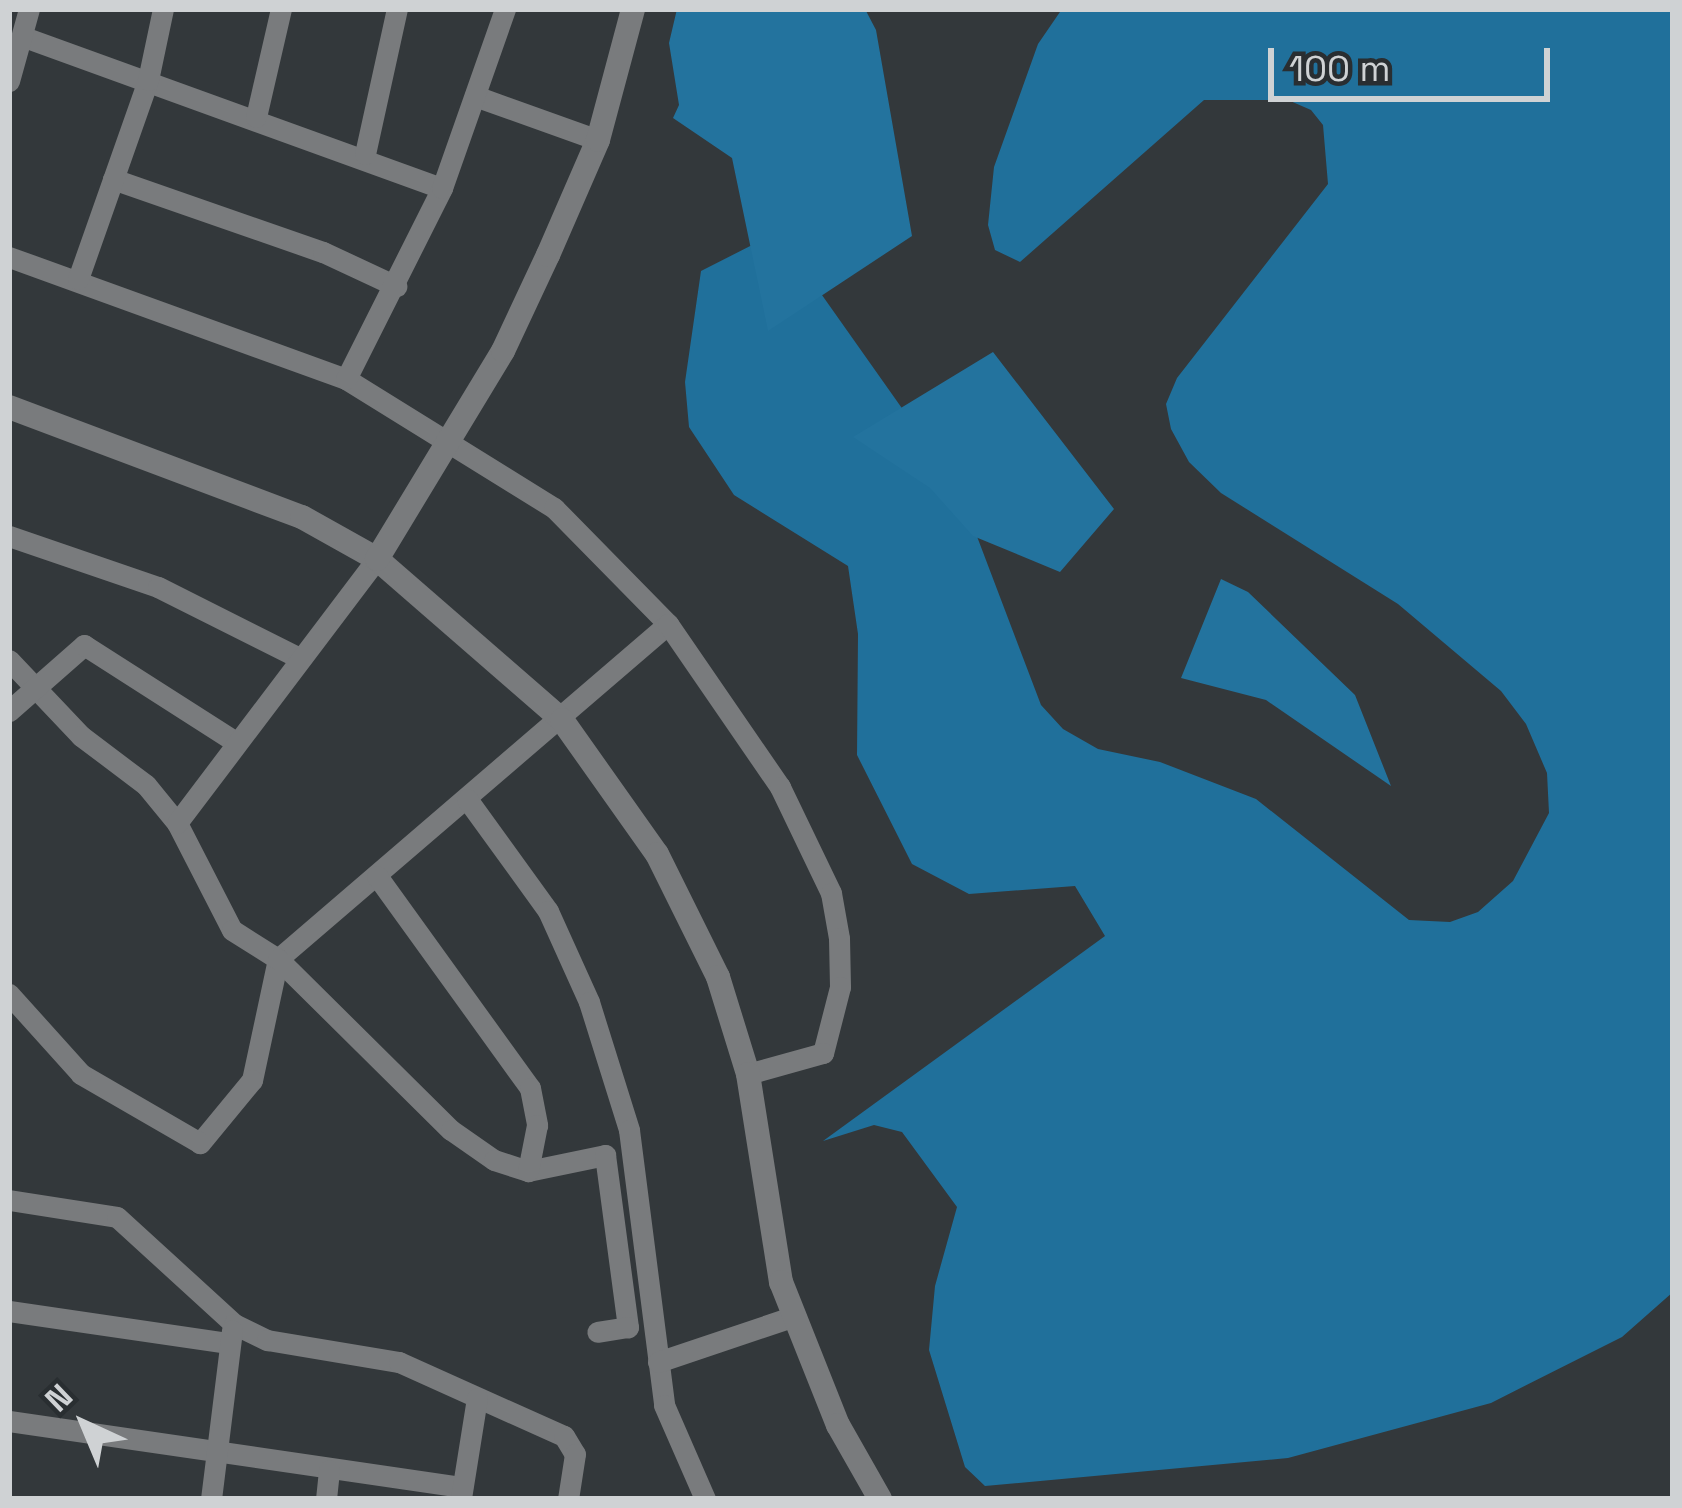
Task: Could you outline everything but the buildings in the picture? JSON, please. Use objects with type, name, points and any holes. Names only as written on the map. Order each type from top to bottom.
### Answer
[{"type":"street","points":[[9,81],[29,9]]},
{"type":"street","points":[[78,279],[148,80],[164,9]]},
{"type":"street","points":[[256,117],[281,9]]},
{"type":"street","points":[[365,154],[397,9]]},
{"type":"street","points":[[346,379],[442,188],[505,9]]},
{"type":"street","points":[[177,823],[234,741],[377,559],[503,351],[598,140],[633,9]]},
{"type":"street","points":[[23,37],[365,154],[442,188]]},
{"type":"street","points":[[476,96],[598,140]]},
{"type":"street","points":[[112,179],[322,251],[396,286]]},
{"type":"street","points":[[9,257],[346,379],[452,439],[554,508],[668,624],[780,787],[831,893],[840,986],[824,1053],[748,1074]]},
{"type":"street","points":[[9,407],[207,476],[377,559],[562,720],[618,793],[690,915],[748,1074],[781,1282],[838,1425],[880,1499]]},
{"type":"street","points":[[9,536],[158,587],[299,658]]},
{"type":"street","points":[[9,994],[81,1074],[200,1143],[253,1080],[278,958],[562,720],[668,624]]},
{"type":"street","points":[[9,711],[84,645],[234,741]]},
{"type":"street","points":[[9,660],[33,690],[146,785],[177,823],[232,930],[278,958],[451,1130],[494,1160],[528,1171],[605,1155],[628,1328],[597,1332]]},
{"type":"street","points":[[467,799],[548,911],[590,1002],[628,1130],[664,1406],[706,1499]]},
{"type":"street","points":[[376,876],[530,1088],[537,1125],[528,1171]]},
{"type":"street","points":[[9,1200],[117,1217],[231,1334]]},
{"type":"street","points":[[9,1311],[231,1334],[399,1362],[564,1436],[574,1454],[568,1499]]},
{"type":"street","points":[[658,1362],[795,1316]]},
{"type":"street","points":[[211,1499],[231,1334]]},
{"type":"street","points":[[9,1421],[462,1493],[477,1398]]},
{"type":"street","points":[[326,1499],[329,1470]]},
{"type":"shaded area","points":[[677,9],[865,9],[876,30],[912,236],[768,331],[732,158],[673,118],[679,105],[669,43]]},
{"type":"shaded area","points":[[1062,9],[1673,9],[1673,1292],[1622,1337],[1491,1403],[1288,1458],[985,1486],[965,1467],[929,1350],[935,1286],[957,1207],[902,1132],[874,1125],[823,1141],[1105,936],[1075,886],[969,894],[912,864],[857,755],[858,634],[848,566],[734,495],[689,427],[685,382],[701,271],[762,240],[805,271],[959,489],[1041,705],[1063,729],[1098,749],[1160,762],[1256,799],[1409,920],[1450,922],[1478,912],[1513,881],[1549,813],[1547,773],[1526,724],[1501,691],[1398,604],[1221,493],[1189,462],[1171,429],[1166,404],[1177,378],[1328,184],[1323,125],[1311,110],[1288,100],[1204,100],[1020,262],[995,250],[988,225],[994,167],[1038,44]]},
{"type":"shaded area","points":[[993,352],[1114,509],[1060,572],[973,536],[930,488],[853,437]]},
{"type":"shaded area","points":[[1221,579],[1248,592],[1355,695],[1391,786],[1266,700],[1181,678]]}]
